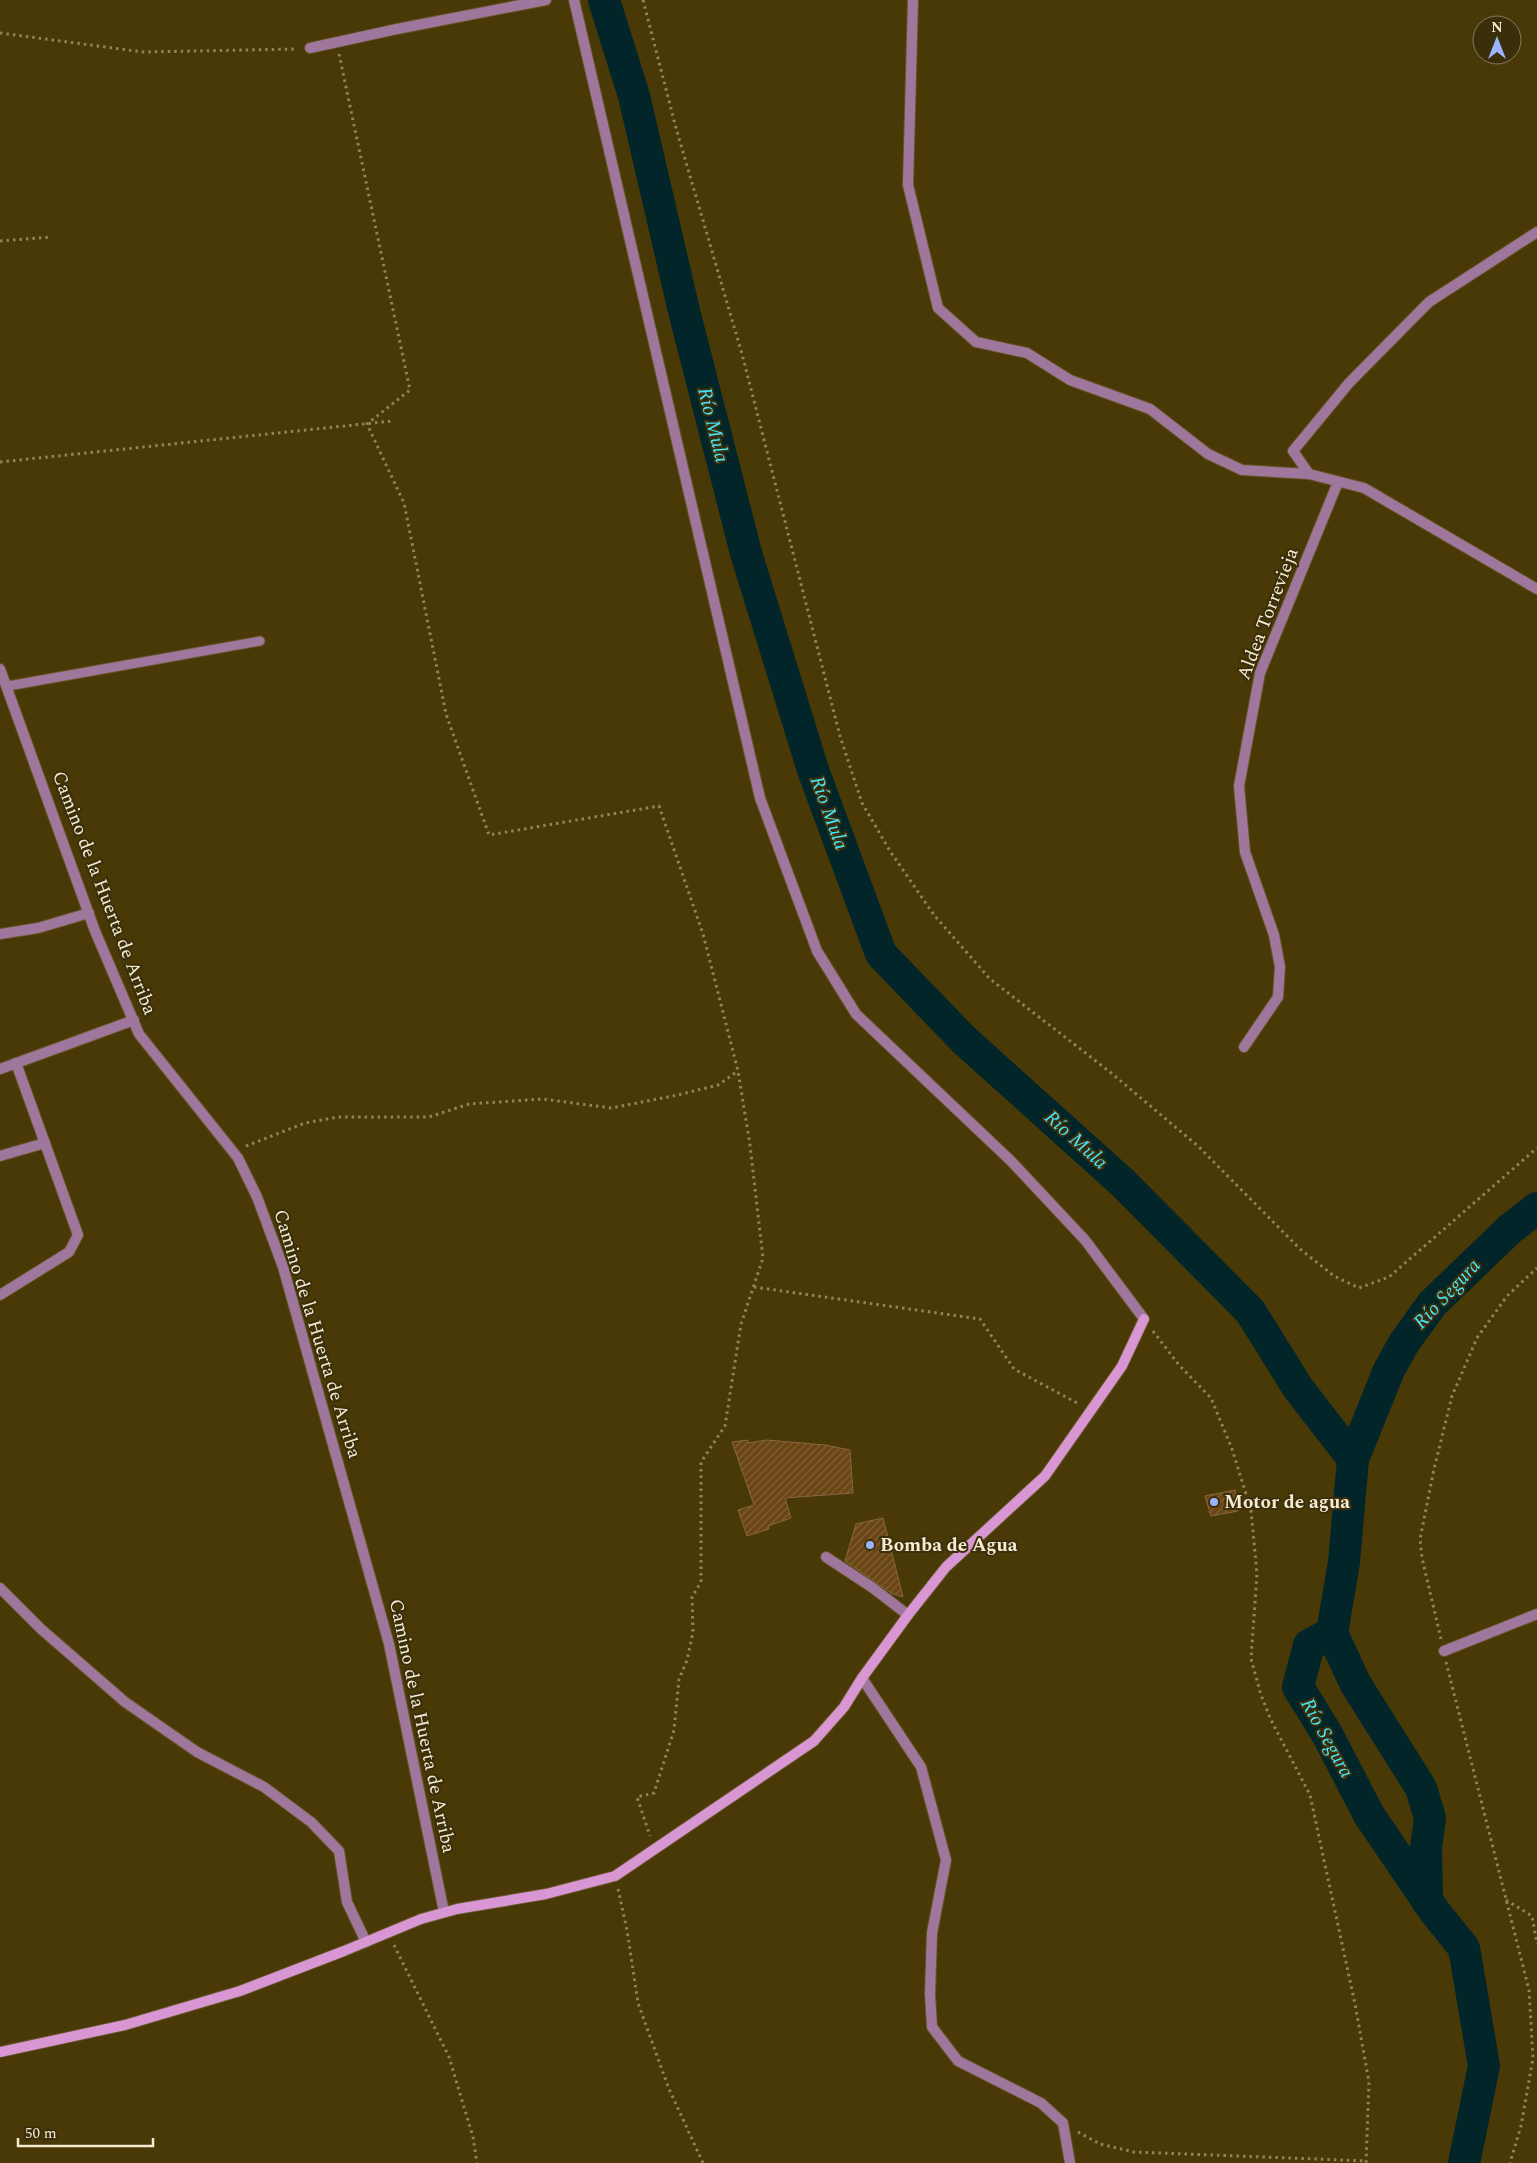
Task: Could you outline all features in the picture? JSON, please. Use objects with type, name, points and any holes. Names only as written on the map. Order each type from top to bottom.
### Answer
[{"type":"main road","points":[[0,2052],[125,2025],[230,1994],[421,1919],[444,1912],[546,1894],[615,1876],[814,1741],[844,1707],[862,1678],[946,1567],[1045,1476],[1122,1366],[1144,1319]]},
{"type":"street","points":[[310,48],[546,0]]},
{"type":"street","points":[[574,0],[760,798],[818,951],[856,1014],[1011,1161],[1085,1240],[1144,1319]]},
{"type":"street","points":[[914,0],[908,185],[938,308],[976,342],[1027,353],[1070,380],[1150,409],[1208,454],[1242,470],[1309,474],[1364,488],[1537,589]]},
{"type":"street","points":[[1309,474],[1293,451],[1349,383],[1429,302],[1537,232]]},
{"type":"street","name":"Aldea Torrevieja","points":[[1244,1046],[1278,997],[1280,967],[1274,935],[1245,852],[1239,786],[1260,673],[1338,482]]},
{"type":"street","name":"Camino de la Huerta de Arriba","points":[[0,669],[8,686],[89,913],[139,1034],[238,1158],[257,1196],[283,1268],[384,1625],[444,1912]]},
{"type":"street","points":[[0,934],[38,928],[89,913]]},
{"type":"street","points":[[0,1069],[134,1020]]},
{"type":"street","points":[[0,1295],[69,1252],[78,1235],[16,1063]]},
{"type":"street","points":[[0,1156],[45,1143]]},
{"type":"street","points":[[826,1557],[873,1588],[908,1615]]},
{"type":"street","points":[[0,1588],[41,1629],[125,1702],[197,1752],[264,1787],[311,1822],[339,1851],[347,1902],[366,1942]]},
{"type":"street","points":[[1444,1651],[1537,1614]]},
{"type":"street","points":[[862,1678],[921,1767],[946,1860],[932,1934],[930,1994],[932,2027],[958,2062],[1041,2103],[1062,2123],[1070,2163]]},
{"type":"lane","points":[[8,686],[260,641]]},
{"type":"path","points":[[643,0],[676,128],[742,354],[840,736],[862,803],[890,851],[934,915],[990,979],[1110,1072],[1199,1147],[1314,1260],[1334,1276],[1359,1288],[1389,1277],[1537,1148]]},
{"type":"path","points":[[0,33],[143,52],[310,48]]},
{"type":"path","points":[[336,42],[410,390],[367,424]]},
{"type":"path","points":[[0,241],[52,238]]},
{"type":"path","points":[[0,462],[392,421]]},
{"type":"path","points":[[367,424],[404,503],[446,714],[489,835],[659,806],[703,934],[738,1072],[750,1144],[763,1258],[741,1324],[725,1426],[701,1462],[701,1582],[692,1597],[693,1632],[687,1660],[679,1679],[674,1730],[654,1793],[637,1797],[654,1848]]},
{"type":"path","points":[[232,1151],[305,1123],[338,1117],[429,1117],[469,1104],[543,1099],[611,1108],[718,1085],[738,1072]]},
{"type":"path","points":[[1510,2163],[1521,2126],[1533,2058],[1529,1990],[1444,1651],[1422,1558],[1420,1538],[1434,1469],[1452,1396],[1477,1338],[1506,1296],[1537,1268]]},
{"type":"path","points":[[754,1287],[980,1320],[1014,1369],[1092,1411]]},
{"type":"path","points":[[1062,2123],[1100,2144],[1134,2152],[1366,2162],[1369,2082],[1355,2004],[1310,1796],[1271,1720],[1261,1695],[1252,1659],[1257,1574],[1250,1510],[1232,1449],[1211,1398],[1180,1364],[1144,1319]]},
{"type":"path","points":[[615,1876],[627,1930],[638,2003],[669,2089],[704,2163]]},
{"type":"path","points":[[1506,1898],[1532,1916],[1537,1944]]},
{"type":"path","points":[[388,1933],[449,2057],[473,2137],[477,2163]]},
{"type":"building","points":[[748,1440],[748,1443],[767,1440],[825,1445],[850,1450],[853,1493],[785,1498],[791,1518],[768,1526],[769,1529],[747,1536],[738,1510],[754,1505],[732,1442]]},
{"type":"building","name":"Motor de agua","points":[[1235,1490],[1238,1511],[1211,1516],[1205,1496]]},
{"type":"building","name":"Bomba de Agua","points":[[883,1518],[903,1597],[891,1593],[845,1561],[856,1524]]},
{"type":"waterway","name":"Río Mula","points":[[604,0],[634,96],[685,315],[746,553],[813,770],[881,954],[964,1040],[1123,1183],[1250,1311],[1298,1388],[1353,1459]]},
{"type":"waterway","name":"Río Segura","points":[[1464,2163],[1484,2066],[1464,1948],[1435,1912],[1369,1815],[1327,1734],[1298,1687],[1309,1645],[1332,1633],[1344,1562],[1353,1459],[1389,1370],[1404,1343],[1432,1304],[1510,1229],[1537,1208]]},
{"type":"waterway","points":[[1332,1633],[1355,1683],[1421,1788],[1430,1818],[1426,1848],[1427,1901]]},
{"type":"place","name":"Motor de agua","points":[[1214,1502]]},
{"type":"place","name":"Bomba de Agua","points":[[870,1545]]}]
